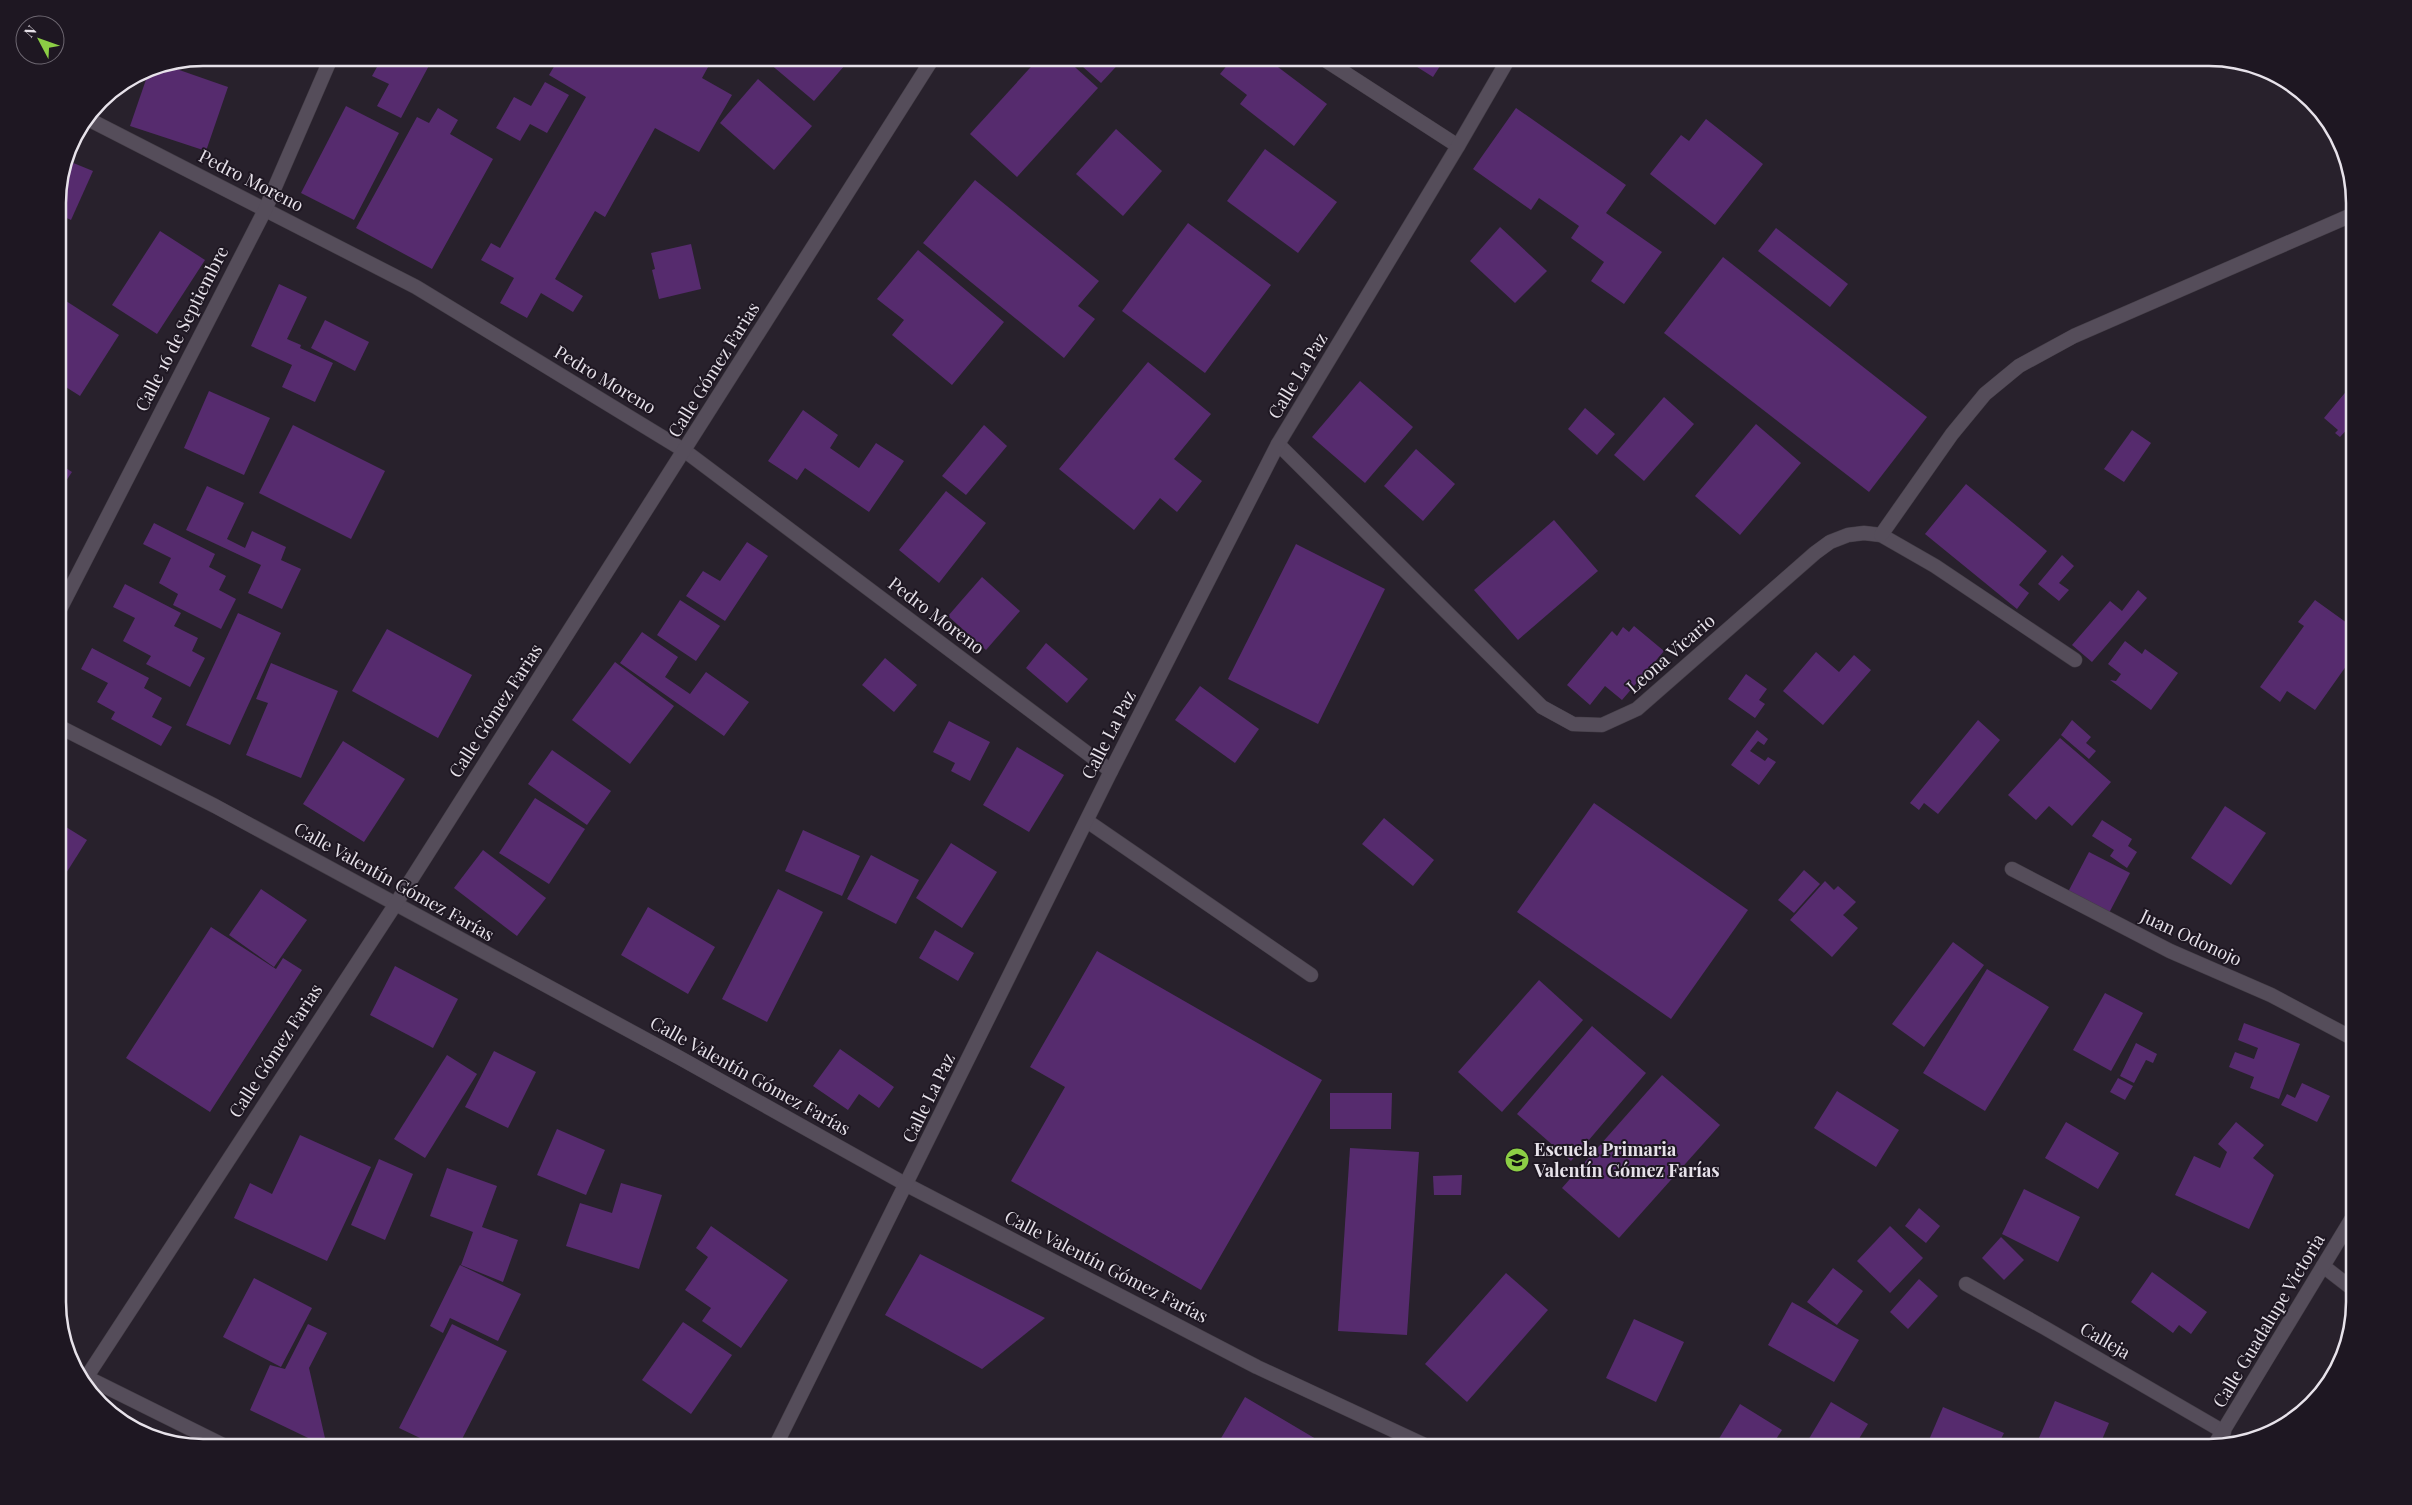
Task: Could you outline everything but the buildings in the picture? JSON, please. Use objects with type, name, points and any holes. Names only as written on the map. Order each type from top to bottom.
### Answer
[{"type":"street","points":[[1335,66],[1458,146]]},
{"type":"street","name":"Calle La Paz","points":[[780,1439],[1111,771],[1278,444],[1504,66]]},
{"type":"street","name":"Calle 16 de Septiembre","points":[[67,595],[265,210],[327,67]]},
{"type":"street","name":"Calle Gómez Farias","points":[[86,1371],[395,905],[929,67]]},
{"type":"street","name":"Pedro Moreno","points":[[94,122],[416,287],[685,451],[1111,771]]},
{"type":"street","points":[[1881,535],[1952,434],[1985,394],[2019,366],[2074,336],[2345,218]]},
{"type":"street","name":"Leona Vicario","points":[[1278,444],[1542,707],[1573,724],[1602,725],[1637,709],[1830,542],[1848,535],[1864,533],[1881,535],[1935,566],[2075,660]]},
{"type":"street","name":"Calle Valentín Gómez Farías","points":[[67,731],[215,806],[680,1058],[907,1185],[1257,1367],[1410,1439]]},
{"type":"street","points":[[1087,821],[1311,975]]},
{"type":"street","name":"Juan Odonojo","points":[[2012,869],[2170,951],[2271,995],[2346,1035]]},
{"type":"street","name":"Calle Guadalupe Victoria","points":[[2219,1438],[2346,1229]]},
{"type":"street","points":[[2323,1266],[2346,1284]]},
{"type":"street","name":"Calleja","points":[[1966,1284],[2224,1432]]},
{"type":"street","points":[[93,1383],[209,1439]]},
{"type":"place","name":"Escuela Primaria Valentín Gómez Farías","points":[[1517,1160]]}]
